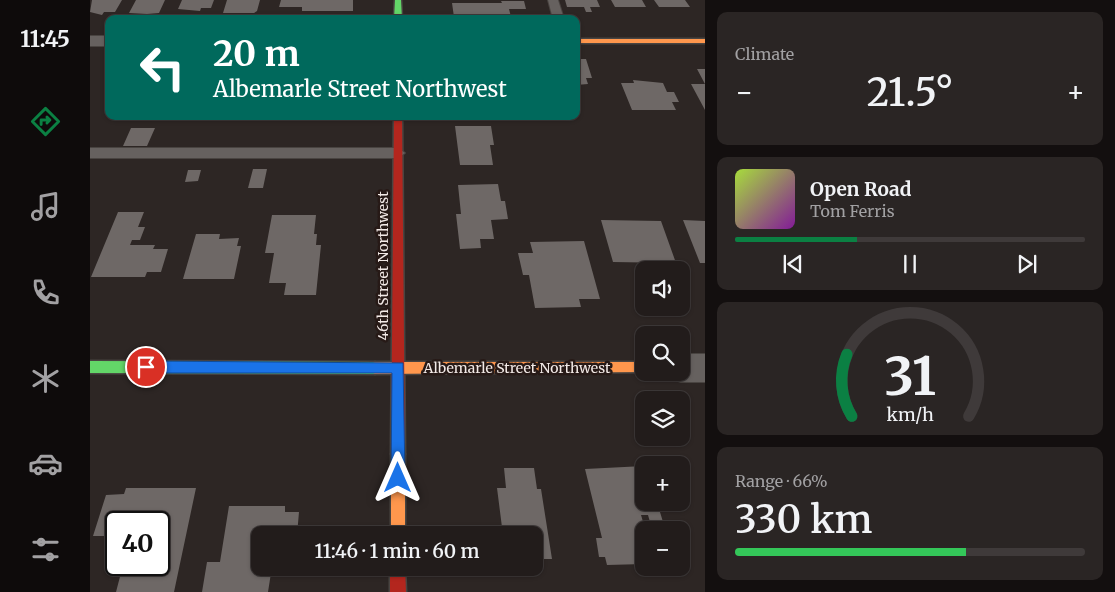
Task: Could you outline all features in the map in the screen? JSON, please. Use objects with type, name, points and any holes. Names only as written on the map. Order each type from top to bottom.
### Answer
[{"type":"street","points":[[398,0],[398,15]]},
{"type":"street","points":[[90,41],[105,41]]},
{"type":"street","points":[[580,41],[705,41]]},
{"type":"street","name":"46th Street Northwest","points":[[398,120],[398,526]]},
{"type":"street","name":"Albemarle Street Northwest","points":[[90,367],[635,368]]},
{"type":"street","points":[[690,368],[705,368]]},
{"type":"street","points":[[398,576],[398,592]]},
{"type":"lane","points":[[553,0],[558,15]]},
{"type":"lane","points":[[90,153],[398,153]]},
{"type":"building","points":[[92,0],[122,0],[115,12],[104,12],[102,15],[90,12]]},
{"type":"building","points":[[136,0],[165,0],[159,13],[129,13]]},
{"type":"building","points":[[182,0],[214,0],[211,8],[201,8],[200,11],[178,9]]},
{"type":"building","points":[[227,0],[260,0],[257,11],[254,13],[223,13]]},
{"type":"building","points":[[281,0],[353,0],[353,11],[302,11],[302,7],[279,7]]},
{"type":"building","points":[[565,0],[597,0],[600,7],[590,7],[592,12],[586,12],[584,7],[567,7]]},
{"type":"building","points":[[611,0],[642,0],[646,7],[615,7]]},
{"type":"building","points":[[654,0],[685,0],[690,7],[659,7]]},
{"type":"building","points":[[501,1],[524,1],[526,9],[509,9],[510,15],[454,15],[452,3],[502,3]]},
{"type":"building","points":[[580,59],[586,59],[592,78],[586,78],[588,84],[580,85]]},
{"type":"building","points":[[697,69],[705,69],[705,84]]},
{"type":"building","points":[[633,80],[663,83],[667,92],[674,92],[679,102],[672,102],[676,110],[632,110],[621,83],[634,83]]},
{"type":"building","points":[[691,84],[705,84],[705,110]]},
{"type":"building","points":[[455,126],[491,126],[494,145],[490,145],[493,165],[460,165]]},
{"type":"building","points":[[131,128],[155,128],[147,146],[123,146]]},
{"type":"building","points":[[253,169],[267,169],[263,188],[248,188]]},
{"type":"building","points":[[188,170],[201,170],[198,181],[185,182]]},
{"type":"building","points":[[498,184],[501,201],[505,201],[508,219],[491,220],[494,239],[480,239],[481,248],[460,249],[456,214],[461,214],[458,185]]},
{"type":"building","points":[[118,212],[144,212],[138,227],[145,227],[140,240],[132,240],[130,245],[155,245],[153,249],[168,249],[161,272],[147,272],[145,277],[91,277]]},
{"type":"building","points":[[272,215],[316,215],[314,234],[317,234],[316,245],[321,245],[316,295],[284,295],[286,283],[269,283],[274,253],[265,253]]},
{"type":"building","points":[[601,220],[661,221],[675,261],[613,262]]},
{"type":"building","points":[[683,220],[705,221],[705,263],[700,263]]},
{"type":"building","points":[[196,234],[220,234],[219,239],[239,238],[237,246],[241,246],[234,279],[183,279]]},
{"type":"building","points":[[584,241],[600,299],[579,299],[581,307],[535,308],[529,275],[523,275],[518,253],[533,253],[530,242]]},
{"type":"building","points":[[635,466],[635,511],[665,511],[660,512],[663,521],[650,521],[648,515],[641,515],[643,521],[635,521],[635,564],[607,565],[605,557],[599,557],[596,538],[602,538],[585,469]]},
{"type":"building","points":[[504,468],[534,468],[537,489],[541,489],[552,559],[543,559],[543,526],[502,526],[497,488],[506,488]]},
{"type":"building","points":[[126,488],[196,488],[174,592],[116,592],[120,576],[170,576],[170,511],[105,511],[105,536],[93,536],[106,495],[124,494]]},
{"type":"building","points":[[229,506],[285,506],[285,512],[299,512],[298,526],[251,526],[251,576],[271,576],[268,592],[202,592],[207,562],[220,562]]},
{"type":"traffic: fast","points":[[398,0],[398,15]]},
{"type":"traffic: fast","points":[[90,367],[375,368]]},
{"type":"traffic: slow","points":[[580,41],[705,41]]},
{"type":"traffic: slow","points":[[375,368],[635,368]]},
{"type":"traffic: slow","points":[[398,454],[398,526]]},
{"type":"traffic: jam","points":[[398,120],[398,454]]},
{"type":"traffic: jam","points":[[398,576],[398,592]]},
{"type":"route","points":[[146,367],[398,367],[398,478]]}]
